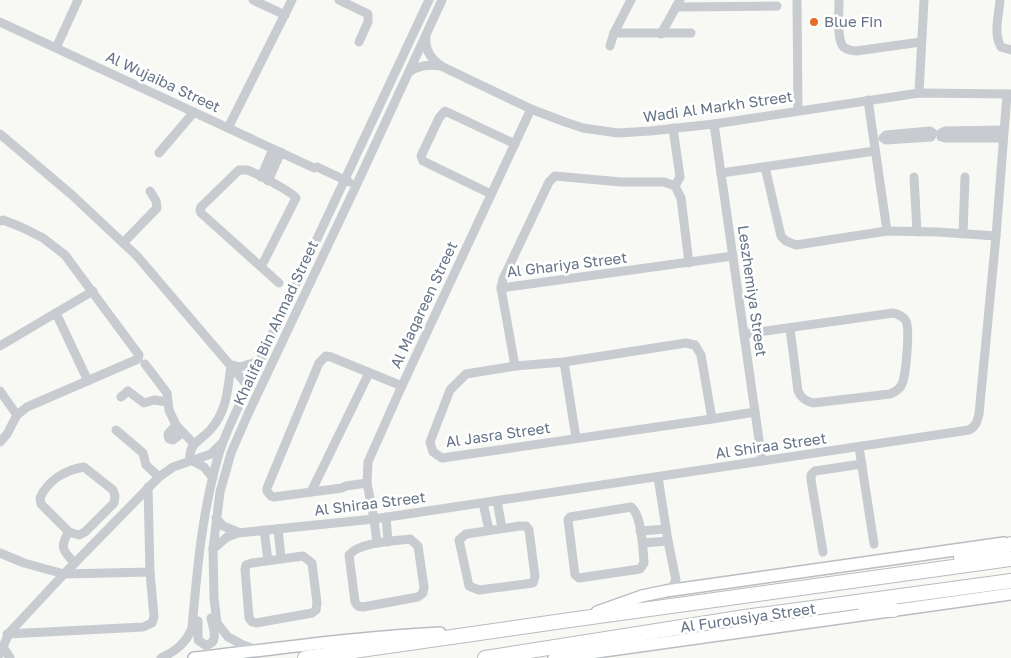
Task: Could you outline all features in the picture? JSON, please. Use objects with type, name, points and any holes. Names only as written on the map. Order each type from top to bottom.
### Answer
[{"type":"highway","points":[[888,576],[910,567],[993,551],[1011,543]]},
{"type":"highway","name":"Al Furousiya Street","points":[[305,658],[1011,559]]},
{"type":"highway","name":"Al Furousiya Street","points":[[485,658],[745,617],[1011,581]]},
{"type":"highway","points":[[745,617],[772,618],[864,607],[893,610]]},
{"type":"main road","name":"Al Furousiya Street","points":[[577,620],[642,596],[670,591],[1011,543]]},
{"type":"main road","name":"Al Furousiya Street","points":[[554,658],[1011,594]]},
{"type":"main road","name":"Al Furousiya Street","points":[[194,658],[382,636],[474,633]]},
{"type":"street","points":[[56,48],[78,0]]},
{"type":"street","points":[[254,0],[284,15]]},
{"type":"street","points":[[228,128],[292,0]]},
{"type":"street","points":[[339,0],[368,14],[368,22],[359,42]]},
{"type":"street","name":"Khalifa Bin Ahmad Street","points":[[162,658],[180,647],[192,628],[198,558],[213,478],[224,441],[429,0]]},
{"type":"street","name":"Khalifa Bin Ahmad Street","points":[[261,651],[243,646],[228,637],[217,623],[213,549],[220,492],[232,453],[248,414],[442,0]]},
{"type":"street","points":[[610,46],[631,0]]},
{"type":"street","points":[[797,0],[798,110]]},
{"type":"street","points":[[839,0],[840,39],[842,46],[848,50],[856,51],[921,42]]},
{"type":"street","points":[[919,92],[924,0]]},
{"type":"street","points":[[1000,0],[997,42],[1001,47],[1011,50]]},
{"type":"street","points":[[661,34],[678,4],[777,6]]},
{"type":"street","name":"Al Wujaiba Street","points":[[0,22],[314,168],[317,167],[354,190]]},
{"type":"street","name":"Wadi Al Markh Street","points":[[427,32],[425,40],[429,55],[441,66],[531,109],[583,128],[603,132],[633,133],[714,124],[919,92],[1009,94]]},
{"type":"street","points":[[614,34],[691,34]]},
{"type":"street","points":[[408,73],[420,66],[441,66]]},
{"type":"street","name":"Al Shiraa Street","points":[[213,549],[226,537],[238,532],[374,519],[962,432],[974,427],[977,422],[996,236],[1003,134],[1009,94]]},
{"type":"street","points":[[868,100],[878,139],[875,151],[886,232]]},
{"type":"street","name":"Al Maqareen Street","points":[[377,543],[367,486],[366,472],[370,457],[531,109]]},
{"type":"street","points":[[491,194],[424,161],[421,156],[438,118],[445,111],[515,144]]},
{"type":"street","points":[[159,153],[194,112]]},
{"type":"street","name":"Leszhemiya Street","points":[[714,124],[762,461]]},
{"type":"street","points":[[673,128],[680,177],[675,186],[681,198],[689,262]]},
{"type":"street","points":[[0,134],[72,195],[123,243],[160,282],[248,386]]},
{"type":"street","points":[[959,134],[1003,134]]},
{"type":"street","points":[[878,139],[884,135],[894,137],[916,135]]},
{"type":"street","points":[[264,179],[277,150]]},
{"type":"street","points":[[721,173],[875,151]]},
{"type":"street","points":[[765,166],[780,236],[796,245],[886,232],[996,236]]},
{"type":"street","points":[[262,267],[296,198],[292,193],[247,170],[239,170],[200,210],[279,283]]},
{"type":"street","name":"Al Ghariya Street","points":[[675,186],[664,182],[621,182],[555,176],[549,182],[503,279],[502,288],[733,256]]},
{"type":"street","points":[[914,177],[917,232]]},
{"type":"street","points":[[963,234],[965,177]]},
{"type":"street","points":[[123,243],[157,208],[156,201],[150,191]]},
{"type":"street","points":[[0,221],[3,220],[21,227],[43,238],[64,255],[93,291],[138,355],[138,358],[27,407],[17,415],[7,434],[0,442]]},
{"type":"street","points":[[502,288],[515,366]]},
{"type":"street","points":[[0,346],[93,291]]},
{"type":"street","points":[[56,313],[88,381]]},
{"type":"street","points":[[744,334],[893,313],[899,314],[904,318],[908,328],[903,383],[896,392],[890,394],[808,402],[804,400],[798,391],[790,328]]},
{"type":"street","name":"Al Jasra Street","points":[[712,419],[701,355],[694,345],[686,343],[564,362],[515,366],[466,374],[450,390],[430,442],[433,452],[442,458],[712,419],[755,412]]},
{"type":"street","points":[[367,486],[274,497],[268,494],[267,488],[319,363],[326,356],[401,388]]},
{"type":"street","points":[[231,365],[240,367],[260,362]]},
{"type":"street","points":[[564,362],[576,438]]},
{"type":"street","points":[[145,364],[164,388],[169,410],[176,425],[194,444]]},
{"type":"street","points":[[190,460],[190,452],[194,444],[211,429],[224,407],[231,365]]},
{"type":"street","points":[[311,492],[369,373]]},
{"type":"street","points":[[121,397],[130,391],[144,403],[152,400],[168,402]]},
{"type":"street","points":[[0,392],[17,415]]},
{"type":"street","points":[[176,425],[168,434],[169,439],[173,440],[182,433]]},
{"type":"street","points":[[116,430],[143,453],[146,465],[159,477]]},
{"type":"street","points":[[10,658],[2,651],[9,633],[148,487],[173,467],[211,454],[224,441]]},
{"type":"street","points":[[859,447],[874,544]]},
{"type":"street","points":[[190,460],[204,467],[213,478]]},
{"type":"street","points":[[823,552],[810,480],[811,475],[815,471],[862,464]]},
{"type":"street","points":[[84,467],[113,490],[115,496],[114,503],[85,532],[79,535],[69,532],[41,504],[40,498],[43,492],[63,472],[84,467]]},
{"type":"street","points":[[658,477],[676,580],[670,591]]},
{"type":"street","points":[[0,637],[9,633],[148,626],[152,623],[154,617],[150,572],[148,487]]},
{"type":"street","points":[[497,500],[502,528]]},
{"type":"street","points":[[483,503],[489,530]]},
{"type":"street","points":[[631,507],[636,513],[642,543],[644,563],[640,569],[584,579],[579,578],[575,575],[568,520],[572,515],[631,507]]},
{"type":"street","points":[[386,517],[388,542]]},
{"type":"street","points":[[216,518],[227,529],[238,532]]},
{"type":"street","points":[[526,526],[529,530],[535,576],[533,583],[479,590],[469,586],[459,540],[466,534],[489,530],[526,526]]},
{"type":"street","points":[[278,529],[281,558]]},
{"type":"street","points":[[640,531],[666,529]]},
{"type":"street","points":[[264,530],[268,560]]},
{"type":"street","points":[[69,532],[63,544],[64,551],[75,563]]},
{"type":"street","points":[[410,539],[418,546],[424,587],[423,593],[418,597],[363,607],[358,606],[355,602],[349,555],[356,548],[377,543],[410,539]]},
{"type":"street","points":[[642,543],[668,540]]},
{"type":"street","points":[[0,553],[24,563],[64,574],[150,572]]},
{"type":"street","points":[[303,556],[312,563],[317,604],[316,610],[312,613],[256,623],[252,622],[249,618],[244,569],[246,565],[252,562],[281,558],[303,556]]},
{"type":"street","points":[[676,580],[690,588]]},
{"type":"street","points":[[194,594],[198,609],[197,637],[201,643],[209,644],[215,639],[209,610],[214,591]]},
{"type":"place","name":"Blue Fin","points":[[814,22]]}]
